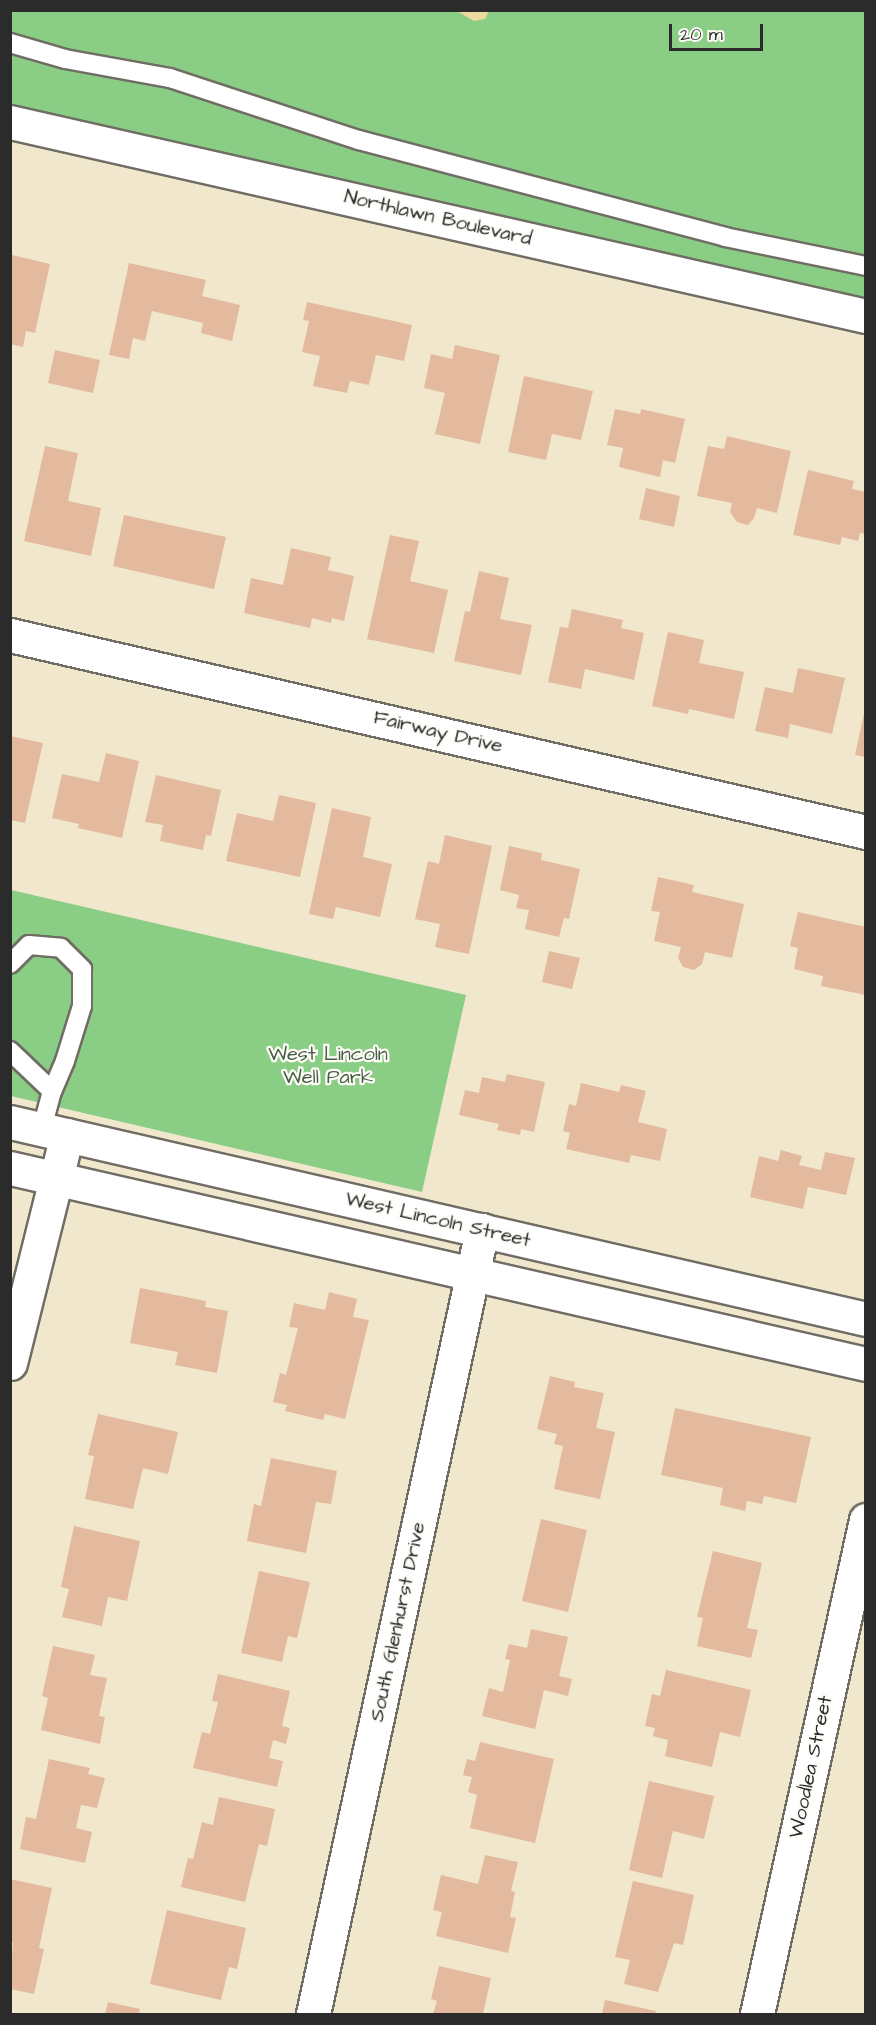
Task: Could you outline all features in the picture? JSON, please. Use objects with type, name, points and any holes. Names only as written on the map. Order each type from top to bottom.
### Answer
[{"type":"street","name":"Northlawn Boulevard","points":[[10,122],[866,316]]},
{"type":"street","name":"Fairway Drive","points":[[10,635],[866,832]]},
{"type":"street","name":"West Lincoln Street","points":[[10,1122],[866,1320]]},
{"type":"street","points":[[10,1363],[27,1287],[57,1178],[54,1132]]},
{"type":"street","points":[[10,1168],[866,1364]]},
{"type":"street","name":"South Glenhurst Drive","points":[[314,2014],[482,1230]]},
{"type":"street","name":"Woodlea Street","points":[[757,2014],[866,1520]]},
{"type":"lane","points":[[10,43],[65,59],[170,78],[360,140],[725,237],[866,266]]},
{"type":"lane","points":[[10,964],[29,945],[61,948],[82,969],[82,1006],[65,1061],[52,1092],[54,1132]]},
{"type":"lane","points":[[10,1051],[52,1092]]},
{"type":"green space","points":[[11,11],[865,11],[865,324],[11,133]]},
{"type":"green space","name":"West Lincoln Well Park","points":[[11,890],[466,995],[422,1192],[11,1096]]},
{"type":"sand","points":[[457,11],[489,11],[485,19],[474,21]]},
{"type":"building","points":[[12,255],[50,264],[35,333],[26,331],[23,347],[10,344]]},
{"type":"building","points":[[129,263],[206,280],[202,296],[240,305],[232,341],[201,333],[203,323],[152,311],[145,341],[133,338],[129,359],[109,355]]},
{"type":"building","points":[[307,302],[412,325],[404,361],[376,355],[369,385],[350,381],[347,393],[313,386],[320,356],[302,352],[309,321],[303,320]]},
{"type":"building","points":[[455,345],[500,355],[480,444],[435,434],[445,393],[424,388],[431,354],[452,359]]},
{"type":"building","points":[[55,350],[100,360],[93,393],[48,383]]},
{"type":"building","points":[[524,376],[593,391],[581,440],[552,434],[546,460],[508,452]]},
{"type":"building","points":[[615,409],[640,414],[641,409],[685,419],[675,463],[663,460],[660,477],[619,467],[623,448],[607,445]]},
{"type":"building","points":[[727,436],[791,451],[777,513],[757,508],[754,518],[748,525],[737,522],[730,512],[732,503],[697,496],[708,446],[724,449]]},
{"type":"building","points":[[45,446],[78,453],[68,501],[101,508],[91,556],[24,541]]},
{"type":"building","points":[[808,470],[854,481],[852,489],[866,492],[866,534],[860,533],[858,541],[842,537],[840,545],[793,535]]},
{"type":"building","points":[[646,488],[680,496],[674,527],[639,519]]},
{"type":"building","points":[[124,515],[226,537],[214,589],[113,566]]},
{"type":"building","points":[[390,535],[419,541],[410,581],[448,590],[434,653],[367,639]]},
{"type":"building","points":[[291,548],[331,557],[328,570],[354,576],[344,621],[332,618],[331,623],[312,618],[310,628],[244,613],[251,578],[283,585]]},
{"type":"building","points":[[479,571],[509,578],[500,619],[532,625],[521,675],[454,661],[465,611],[470,612]]},
{"type":"building","points":[[572,609],[623,620],[621,628],[644,633],[634,680],[585,669],[581,689],[548,682],[560,627],[568,628]]},
{"type":"building","points":[[668,632],[704,640],[699,663],[744,672],[734,719],[689,709],[688,714],[652,706]]},
{"type":"building","points":[[798,668],[845,678],[832,734],[790,724],[788,738],[755,731],[765,687],[793,693]]},
{"type":"building","points":[[866,709],[866,757],[855,755]]},
{"type":"building","points":[[10,736],[43,743],[25,823],[10,820]]},
{"type":"building","points":[[106,753],[139,761],[122,838],[78,828],[79,824],[52,818],[62,774],[99,782]]},
{"type":"building","points":[[156,775],[221,790],[211,836],[206,835],[203,850],[160,841],[163,825],[145,822]]},
{"type":"building","points":[[279,795],[316,803],[300,877],[226,861],[237,813],[273,821]]},
{"type":"building","points":[[332,808],[371,817],[363,857],[392,864],[380,917],[336,907],[333,919],[309,914]]},
{"type":"building","points":[[445,835],[492,846],[469,954],[435,947],[440,924],[415,919],[428,861],[439,864]]},
{"type":"building","points":[[509,846],[542,853],[541,860],[580,869],[569,919],[564,918],[559,937],[525,929],[529,910],[516,908],[519,895],[500,890]]},
{"type":"building","points":[[658,877],[694,885],[692,892],[744,904],[732,958],[705,952],[702,964],[694,970],[683,967],[678,958],[681,947],[654,941],[660,912],[651,911]]},
{"type":"building","points":[[798,912],[866,927],[866,995],[821,986],[823,976],[794,969],[798,948],[790,946]]},
{"type":"building","points":[[549,951],[580,958],[572,989],[542,982]]},
{"type":"building","points":[[507,1074],[545,1082],[534,1132],[521,1129],[520,1135],[497,1130],[499,1124],[459,1115],[465,1090],[479,1093],[482,1077],[505,1082]]},
{"type":"building","points":[[581,1083],[619,1092],[621,1085],[646,1091],[638,1122],[667,1129],[660,1161],[631,1155],[629,1163],[566,1149],[570,1133],[563,1131],[569,1104],[576,1106]]},
{"type":"building","points":[[781,1150],[802,1156],[799,1165],[821,1170],[825,1152],[855,1158],[846,1195],[808,1187],[803,1209],[750,1197],[759,1156],[778,1161]]},
{"type":"building","points":[[140,1288],[206,1301],[205,1307],[228,1311],[217,1373],[175,1365],[178,1352],[130,1343]]},
{"type":"building","points":[[329,1292],[357,1299],[353,1317],[369,1320],[345,1419],[325,1414],[323,1420],[285,1411],[287,1405],[273,1402],[280,1373],[286,1375],[298,1328],[289,1327],[294,1303],[325,1310]]},
{"type":"building","points":[[550,1376],[575,1382],[574,1387],[604,1393],[596,1428],[615,1432],[600,1499],[554,1489],[563,1446],[554,1444],[557,1434],[537,1429]]},
{"type":"building","points":[[675,1408],[811,1437],[796,1503],[764,1496],[762,1504],[747,1501],[745,1511],[720,1505],[723,1488],[661,1475]]},
{"type":"building","points":[[98,1414],[178,1432],[168,1474],[143,1468],[133,1509],[85,1499],[94,1456],[88,1455]]},
{"type":"building","points":[[271,1458],[337,1471],[331,1504],[316,1502],[306,1553],[247,1541],[254,1504],[261,1506]]},
{"type":"building","points":[[541,1519],[587,1530],[568,1612],[522,1601]]},
{"type":"building","points":[[74,1526],[140,1541],[127,1601],[108,1597],[102,1626],[62,1617],[69,1589],[61,1587]]},
{"type":"building","points":[[713,1551],[762,1563],[747,1628],[758,1630],[751,1658],[697,1646],[703,1618],[697,1617]]},
{"type":"building","points":[[259,1571],[310,1582],[297,1638],[288,1636],[282,1662],[241,1653]]},
{"type":"building","points":[[531,1629],[568,1637],[559,1676],[572,1679],[568,1696],[544,1690],[535,1729],[482,1716],[489,1688],[503,1692],[510,1660],[505,1659],[509,1644],[527,1648]]},
{"type":"building","points":[[53,1646],[95,1655],[90,1675],[107,1678],[99,1716],[105,1717],[100,1744],[41,1730],[48,1698],[42,1696]]},
{"type":"building","points":[[666,1670],[751,1690],[740,1737],[720,1732],[712,1767],[665,1756],[668,1740],[653,1736],[655,1728],[645,1726],[652,1694],[660,1696]]},
{"type":"building","points":[[218,1674],[290,1691],[282,1726],[290,1728],[286,1744],[273,1740],[269,1758],[283,1761],[277,1787],[193,1768],[202,1732],[210,1734],[218,1702],[212,1701]]},
{"type":"building","points":[[480,1742],[554,1759],[535,1843],[470,1828],[477,1795],[468,1792],[472,1777],[463,1775],[467,1759],[475,1761]]},
{"type":"building","points":[[49,1759],[90,1768],[88,1774],[105,1778],[97,1808],[81,1805],[76,1828],[92,1832],[85,1863],[20,1849],[26,1817],[36,1819]]},
{"type":"building","points":[[649,1781],[714,1796],[704,1839],[673,1831],[662,1878],[629,1870]]},
{"type":"building","points":[[219,1797],[275,1809],[267,1846],[259,1844],[245,1902],[181,1887],[188,1858],[193,1859],[202,1822],[213,1825]]},
{"type":"building","points":[[485,1855],[518,1862],[511,1891],[515,1892],[510,1917],[516,1918],[508,1953],[436,1936],[442,1912],[433,1910],[441,1875],[478,1884]]},
{"type":"building","points":[[10,1879],[52,1888],[39,1948],[44,1949],[34,1994],[10,1989],[13,1942],[10,1942]]},
{"type":"building","points":[[633,1881],[694,1895],[683,1945],[674,1943],[658,1992],[624,1984],[630,1960],[615,1957]]},
{"type":"building","points":[[167,1910],[246,1928],[237,1969],[229,1967],[221,2000],[150,1984]]},
{"type":"building","points":[[439,1966],[491,1978],[483,2014],[433,2014],[437,2001],[431,1999]]},
{"type":"building","points":[[605,2000],[656,2011],[655,2014],[602,2014]]},
{"type":"building","points":[[108,2002],[140,2009],[139,2014],[105,2014]]}]
